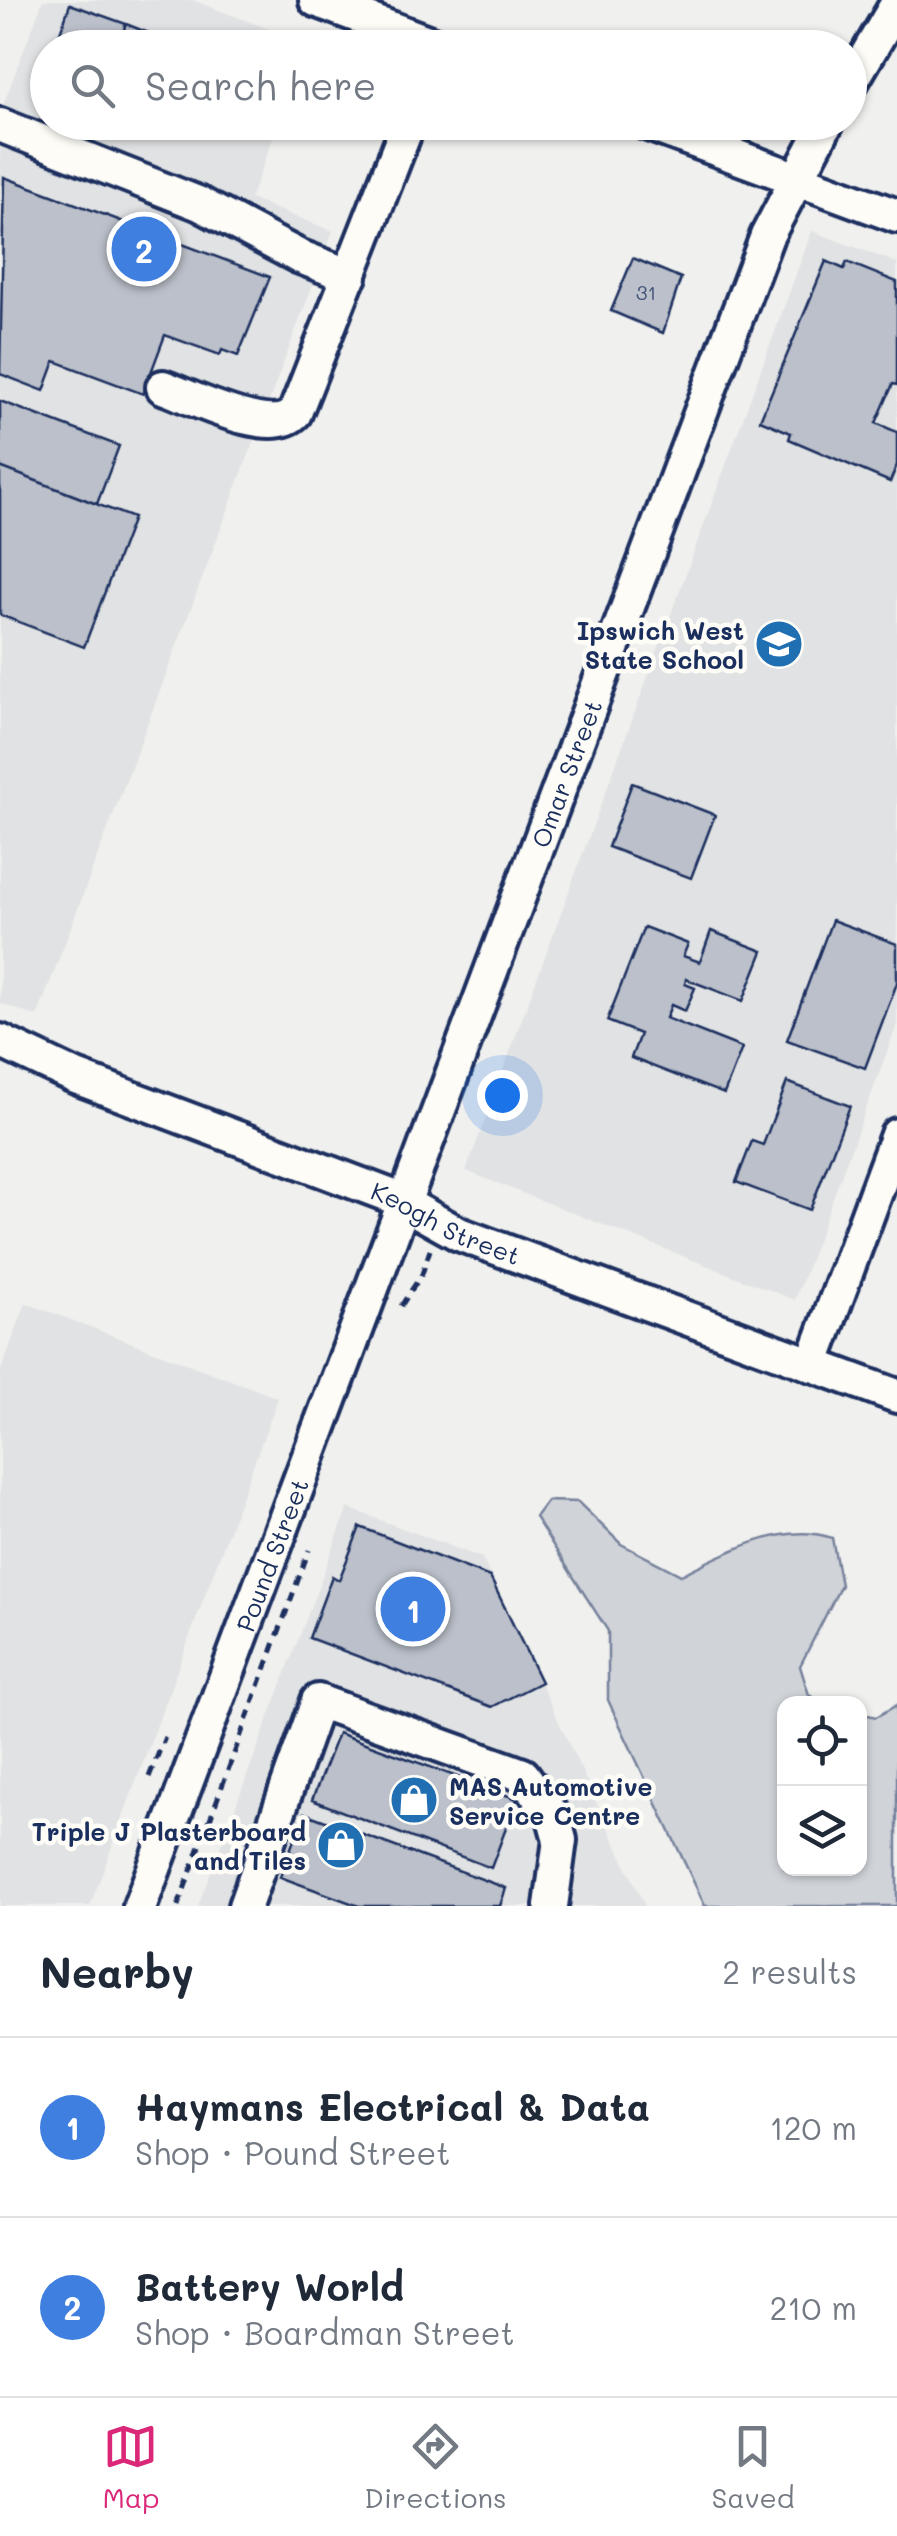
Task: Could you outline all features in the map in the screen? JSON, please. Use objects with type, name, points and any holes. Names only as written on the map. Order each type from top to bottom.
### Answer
[{"type":"street","points":[[316,0],[395,30]]},
{"type":"street","points":[[867,55],[897,4]]},
{"type":"street","points":[[0,124],[30,136]]},
{"type":"street","points":[[40,140],[200,204],[298,256],[350,276]]},
{"type":"street","points":[[163,387],[268,424],[288,421],[295,413],[402,140]]},
{"type":"street","points":[[691,140],[897,216]]},
{"type":"street","name":"Omar Street","points":[[406,1206],[766,236],[817,140]]},
{"type":"street","name":"Keogh Street","points":[[0,1041],[76,1077],[391,1196],[459,1234],[897,1396]]},
{"type":"street","points":[[812,1365],[897,1135]]},
{"type":"street","name":"Pound Street","points":[[140,1906],[356,1326],[406,1206]]},
{"type":"street","points":[[245,1906],[318,1701],[523,1774],[546,1804],[560,1840],[552,1906]]},
{"type":"path","points":[[150,1777],[165,1738]]},
{"type":"shaded area","points":[[43,0],[192,0],[272,30],[32,30]]},
{"type":"shaded area","points":[[30,34],[30,140],[273,140],[250,199],[333,231],[37,1017],[0,1003],[0,113]]},
{"type":"shaded area","name":"Ipswich West State School","points":[[812,231],[897,263],[897,1025],[795,1300],[466,1171]]},
{"type":"shaded area","points":[[26,1303],[278,1398],[90,1906],[0,1906],[0,1373]]},
{"type":"shaded area","points":[[547,1501],[578,1502],[621,1544],[681,1575],[735,1549],[774,1536],[813,1534],[832,1538],[841,1585],[800,1666],[811,1696],[777,1696],[777,1876],[867,1876],[867,1715],[876,1717],[897,1705],[897,1906],[705,1906],[608,1700],[608,1631],[535,1517]]},
{"type":"shaded area","points":[[348,1508],[482,1558],[645,1906],[198,1906]]},
{"type":"building","points":[[70,4],[126,24],[124,30],[61,30]]},
{"type":"building","points":[[4,177],[270,277],[238,356],[222,350],[220,355],[165,335],[143,394],[55,361],[44,391],[0,374]]},
{"type":"building","points":[[633,258],[681,278],[663,333],[611,311]]},
{"type":"building","points":[[826,261],[844,269],[847,262],[897,282],[897,385],[893,384],[876,423],[897,432],[897,465],[890,482],[789,439],[791,433],[760,420]]},
{"type":"building","points":[[0,401],[119,446],[97,504],[0,467]]},
{"type":"building","points":[[0,467],[133,518],[84,647],[0,615]]},
{"type":"building","points":[[632,783],[715,815],[691,878],[608,847]]},
{"type":"building","points":[[832,920],[897,944],[897,983],[865,1068],[787,1040]]},
{"type":"building","points":[[644,927],[688,944],[683,956],[700,962],[711,931],[763,951],[743,1001],[686,979],[685,984],[695,988],[685,1011],[671,1005],[666,1018],[742,1048],[724,1094],[631,1058],[640,1034],[607,1021]]},
{"type":"building","points":[[787,1082],[850,1106],[810,1210],[736,1182],[752,1141],[763,1145]]},
{"type":"building","points":[[360,1527],[490,1577],[541,1682],[492,1707],[309,1638],[332,1576],[339,1580]]},
{"type":"building","name":"MAS Automotive Service Centre","points":[[338,1733],[517,1799],[491,1868],[312,1800]]},
{"type":"building","name":"Triple J Plasterboard and Tiles","points":[[304,1813],[506,1888],[500,1906],[359,1906],[280,1877]]},
{"type":"place","name":"Battery World","points":[[144,249]]},
{"type":"place","name":"Ipswich West State School","points":[[779,644]]},
{"type":"place","name":"Haymans Electrical & Data","points":[[413,1609]]},
{"type":"place","name":"MAS Automotive Service Centre","points":[[414,1800]]},
{"type":"place","name":"Triple J Plasterboard and Tiles","points":[[341,1845]]}]
